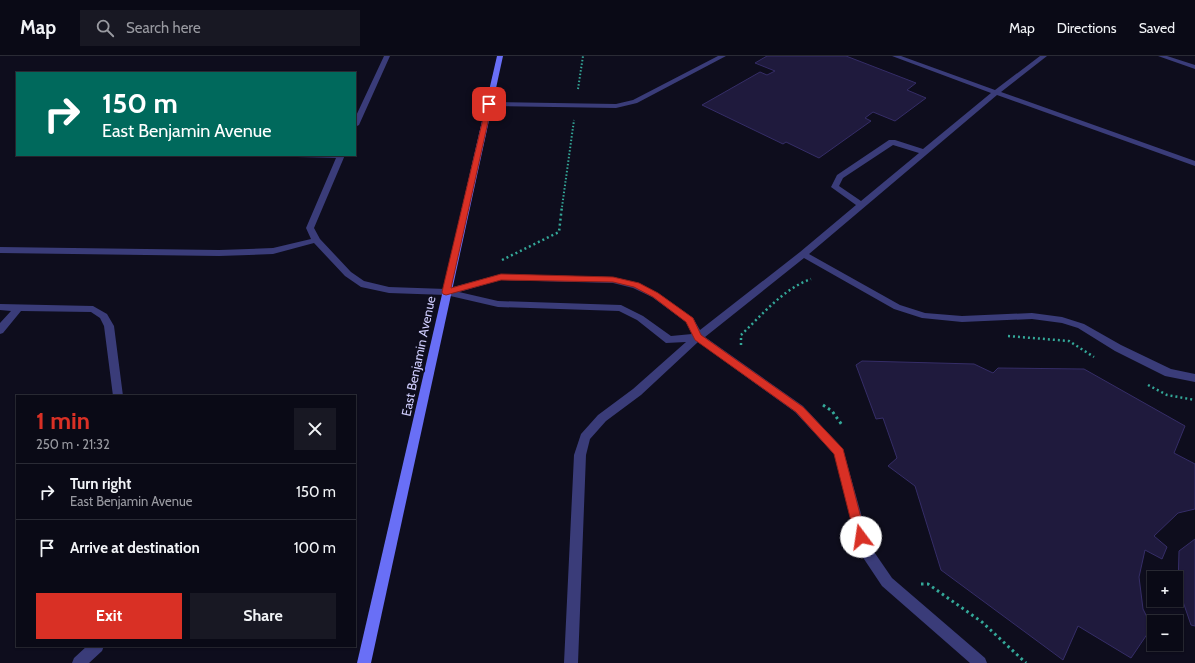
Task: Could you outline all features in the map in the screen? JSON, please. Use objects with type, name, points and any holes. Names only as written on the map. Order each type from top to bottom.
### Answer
[{"type":"main road","name":"East Benjamin Avenue","points":[[364,663],[500,56]]},
{"type":"lane","points":[[356,123],[387,56]]},
{"type":"lane","points":[[489,104],[616,106],[635,102],[723,56]]},
{"type":"lane","points":[[895,56],[1195,164]]},
{"type":"lane","points":[[571,663],[580,455],[585,437],[602,418],[637,392],[698,337],[803,254],[995,93],[1044,56]]},
{"type":"lane","points":[[1162,56],[1195,67]]},
{"type":"lane","points":[[862,205],[835,186],[840,176],[892,142],[925,152]]},
{"type":"lane","points":[[341,156],[310,228],[316,240],[348,274],[361,284],[389,290],[446,292],[498,304],[621,308],[640,318],[669,340],[698,337]]},
{"type":"lane","points":[[0,250],[219,253],[266,252],[316,240]]},
{"type":"lane","points":[[803,254],[897,307],[925,316],[962,319],[1032,316],[1062,320],[1082,326],[1118,348],[1169,373],[1195,378]]},
{"type":"lane","points":[[446,292],[501,277],[613,280],[636,285],[656,295],[690,320],[698,337],[799,409],[839,452],[864,549],[887,582],[980,663]]},
{"type":"lane","points":[[0,307],[93,309],[104,316],[109,326],[118,395]]},
{"type":"lane","points":[[0,330],[18,308]]},
{"type":"lane","points":[[79,663],[96,647]]},
{"type":"path","points":[[501,261],[505,257],[559,232],[583,56]]},
{"type":"path","points":[[744,348],[740,343],[740,335],[804,280],[817,277]]},
{"type":"path","points":[[1003,335],[1069,341],[1101,360]]},
{"type":"path","points":[[1147,385],[1167,395],[1195,400]]},
{"type":"path","points":[[820,403],[832,411],[845,429]]},
{"type":"path","points":[[915,584],[928,584],[982,622],[1026,663]]},
{"type":"building","points":[[767,56],[846,56],[916,83],[907,90],[926,98],[895,121],[873,112],[865,118],[871,121],[819,158],[786,142],[783,144],[702,105],[760,72],[767,75],[775,71],[755,63]]},
{"type":"building","points":[[862,361],[974,364],[993,373],[998,368],[1084,369],[1185,426],[1174,453],[1195,464],[1195,509],[1178,513],[1154,536],[1167,547],[1162,559],[1145,550],[1139,577],[1143,609],[1147,617],[1147,634],[1131,658],[1078,626],[1063,660],[941,570],[915,486],[888,466],[897,458],[883,418],[876,419],[856,365]]},
{"type":"building","points":[[1195,539],[1195,626],[1191,625],[1183,602],[1183,571],[1178,571],[1179,551]]},
{"type":"route","points":[[489,104],[446,292],[501,277],[613,280],[636,285],[656,295],[690,320],[698,337],[799,409],[839,452],[861,537]]}]
